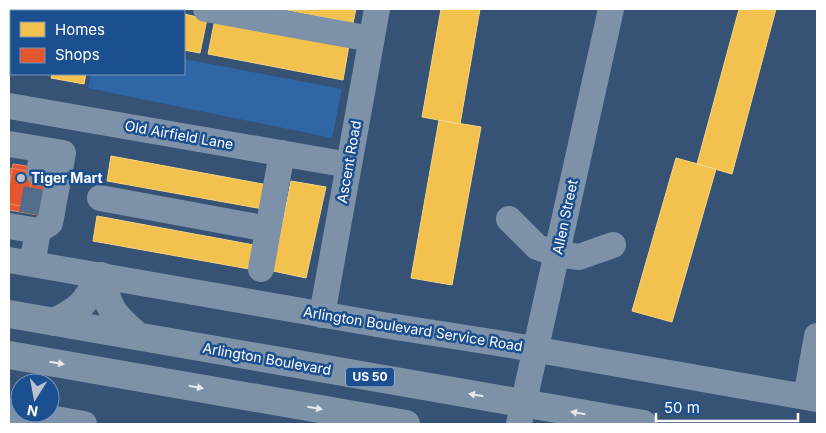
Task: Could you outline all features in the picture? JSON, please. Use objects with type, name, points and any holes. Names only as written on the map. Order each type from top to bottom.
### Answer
[{"type":"highway","points":[[54,322],[72,313],[85,302],[101,276]]},
{"type":"highway","points":[[101,276],[106,298],[117,318],[138,336]]},
{"type":"highway","name":"Arlington Boulevard","points":[[9,314],[138,336],[522,414],[643,424]]},
{"type":"highway","points":[[9,355],[406,424]]},
{"type":"street","points":[[206,9],[371,39]]},
{"type":"street","name":"Ascent Road","points":[[322,315],[377,9]]},
{"type":"street","name":"Allen Street","points":[[522,414],[611,9]]},
{"type":"street","name":"Old Airfield Lane","points":[[9,106],[348,165]]},
{"type":"street","points":[[9,144],[41,162],[63,153],[50,223],[27,225],[20,262]]},
{"type":"street","points":[[261,269],[282,153]]},
{"type":"street","points":[[100,198],[268,229]]},
{"type":"street","points":[[509,218],[537,247],[557,254],[579,257],[613,245]]},
{"type":"street","name":"Arlington Boulevard Service Road","points":[[20,262],[322,315],[536,349],[812,398]]},
{"type":"street","points":[[812,398],[817,336]]},
{"type":"street","points":[[9,411],[84,424]]},
{"type":"shaded area","points":[[185,59],[342,89],[332,138],[88,88],[91,75],[185,75]]},
{"type":"building: Homes","points":[[9,9],[41,9],[10,10],[9,70]]},
{"type":"building: Homes","points":[[156,9],[162,10],[62,10]]},
{"type":"building: Homes","points":[[282,9],[356,9],[353,23]]},
{"type":"building: Homes","points":[[441,9],[480,9],[460,124],[422,117]]},
{"type":"building: Homes","points":[[739,9],[776,9],[732,174],[697,164]]},
{"type":"building: Homes","points":[[185,14],[207,19],[200,53],[185,50]]},
{"type":"building: Homes","points":[[215,19],[349,45],[343,80],[208,54]]},
{"type":"building: Homes","points":[[52,75],[86,75],[84,84],[51,78]]},
{"type":"building: Homes","points":[[439,120],[481,127],[452,285],[411,278]]},
{"type":"building: Homes","points":[[111,156],[268,185],[263,209],[107,181]]},
{"type":"building: Homes","points":[[676,158],[716,169],[672,322],[632,311]]},
{"type":"building: Homes","points":[[291,181],[326,187],[306,278],[273,271]]},
{"type":"building: Homes","points":[[97,216],[254,245],[249,269],[93,241]]},
{"type":"building: Shops","name":"Tiger Mart","points":[[13,164],[34,167],[27,207],[9,204],[9,188]]},
{"type":"building: Shops","points":[[9,168],[62,177],[55,218],[9,210]]},
{"type":"tunnel","points":[[32,214],[39,173]]},
{"type":"place","name":"Tiger Mart","points":[[21,178]]}]
